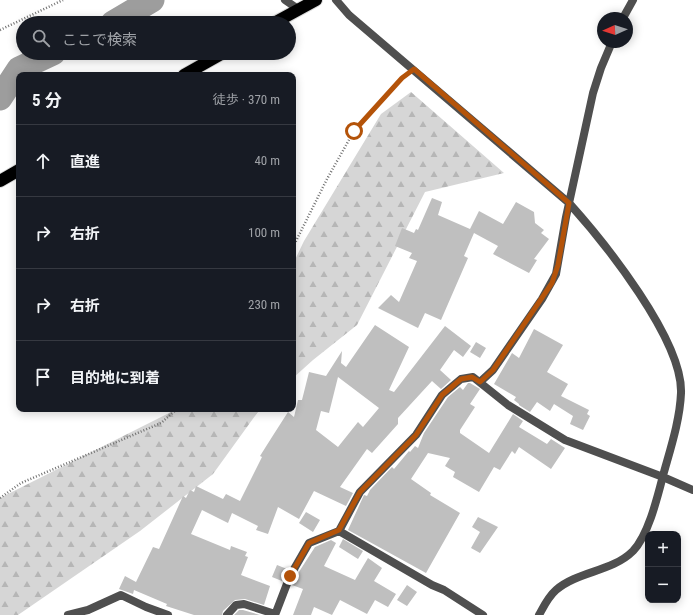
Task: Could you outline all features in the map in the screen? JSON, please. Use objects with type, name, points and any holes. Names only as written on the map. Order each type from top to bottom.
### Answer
[{"type":"highway","points":[[280,16],[291,4],[316,0]]},
{"type":"highway","points":[[189,72],[211,60]]},
{"type":"highway","points":[[0,180],[16,172]]},
{"type":"street","points":[[336,0],[349,15],[569,203],[596,234],[654,316],[676,360],[680,376],[681,393],[675,431],[652,517],[635,549],[622,560],[563,584],[550,596],[539,615]]},
{"type":"street","points":[[627,12],[633,0]]},
{"type":"street","points":[[480,382],[493,370],[552,283],[558,265],[569,203],[593,93],[600,68],[609,48]]},
{"type":"street","points":[[227,615],[236,604],[244,604],[275,614],[290,576],[309,543],[339,530],[360,492],[416,435],[442,395],[461,379],[472,377],[508,405],[565,440],[663,476],[693,490]]},
{"type":"street","points":[[339,530],[432,585],[444,590],[483,615]]},
{"type":"street","points":[[68,615],[88,610],[121,595],[146,607],[168,615]]},
{"type":"path","points":[[29,16],[63,0]]},
{"type":"path","points":[[0,30],[16,22]]},
{"type":"path","points":[[296,241],[326,179],[354,131],[402,78],[414,69]]},
{"type":"path","points":[[0,498],[21,483],[161,424],[174,412]]},
{"type":"green space","points":[[411,92],[504,173],[425,192],[357,325],[296,375],[296,258],[304,241],[381,114]]},
{"type":"green space","points":[[171,412],[258,412],[213,474],[140,531],[18,615],[0,615],[0,498]]},
{"type":"building","points":[[432,198],[442,202],[438,215],[470,229],[479,211],[503,224],[516,202],[534,212],[535,223],[544,230],[541,233],[549,239],[534,259],[537,260],[529,273],[493,254],[498,246],[474,233],[464,256],[468,258],[441,320],[425,313],[418,328],[378,308],[391,295],[399,302],[417,261],[409,258],[412,253],[395,246],[402,228],[414,233],[416,229],[418,230]]},
{"type":"building","points":[[375,325],[409,347],[389,390],[394,392],[445,326],[471,346],[463,357],[454,350],[440,370],[451,380],[441,389],[432,381],[398,418],[398,424],[372,453],[367,449],[340,487],[353,493],[346,506],[314,491],[299,519],[278,507],[268,534],[256,530],[258,526],[232,513],[228,523],[202,510],[191,534],[230,550],[231,546],[247,552],[245,556],[248,557],[241,575],[270,586],[264,605],[245,599],[235,600],[223,611],[222,615],[194,615],[166,606],[167,604],[134,590],[133,594],[119,589],[125,576],[136,582],[153,547],[159,549],[183,496],[186,498],[190,490],[194,492],[196,486],[223,499],[226,494],[240,501],[262,457],[260,456],[288,412],[294,417],[298,400],[302,400],[309,372],[326,376],[342,351],[341,363],[346,367]],"holes":[[[338,377],[379,408],[363,427],[358,422],[338,447],[316,430],[321,411],[329,413]]]},
{"type":"building","points":[[534,329],[563,345],[547,372],[568,384],[561,396],[589,410],[587,414],[590,416],[583,430],[570,424],[573,416],[554,404],[550,411],[537,402],[530,412],[514,400],[516,397],[494,384],[512,353],[519,358]]},
{"type":"building","points":[[476,342],[486,348],[480,358],[470,352]]},
{"type":"building","points":[[468,383],[480,389],[470,404],[475,407],[460,430],[460,433],[489,453],[513,414],[523,421],[519,427],[547,444],[551,439],[565,448],[551,469],[519,447],[515,454],[512,451],[500,470],[494,467],[479,492],[453,477],[455,472],[445,466],[450,458],[428,453],[411,479],[431,493],[430,495],[460,513],[426,573],[348,530],[364,495],[367,496],[370,490],[392,467],[394,469],[409,451],[410,452],[415,446],[418,448],[424,433],[448,397],[460,387],[463,390]]},
{"type":"building","points":[[306,512],[320,520],[313,532],[299,523]]},
{"type":"building","points":[[478,517],[498,527],[480,553],[471,548],[480,532],[472,527]]},
{"type":"building","points":[[343,539],[363,551],[358,559],[339,547]]},
{"type":"building","points":[[331,540],[336,543],[324,566],[355,580],[368,558],[382,568],[374,581],[396,594],[388,607],[375,600],[367,614],[340,600],[332,615],[314,607],[311,615],[293,615],[303,589],[292,585],[295,578],[315,547]]},
{"type":"building","points":[[277,565],[287,569],[282,581],[272,577]]},
{"type":"building","points":[[407,585],[417,592],[407,606],[397,600]]},
{"type":"building","points":[[239,610],[243,610],[260,615],[234,615]]},
{"type":"waterway","points":[[125,16],[152,0]]},
{"type":"waterway","points":[[17,72],[19,69],[38,60]]},
{"type":"waterway","points":[[0,98],[16,74]]},
{"type":"route","points":[[290,576],[309,543],[339,530],[360,492],[416,435],[442,395],[461,379],[472,377],[480,382],[493,370],[552,283],[558,265],[569,203],[414,69],[402,78],[354,131]]}]
